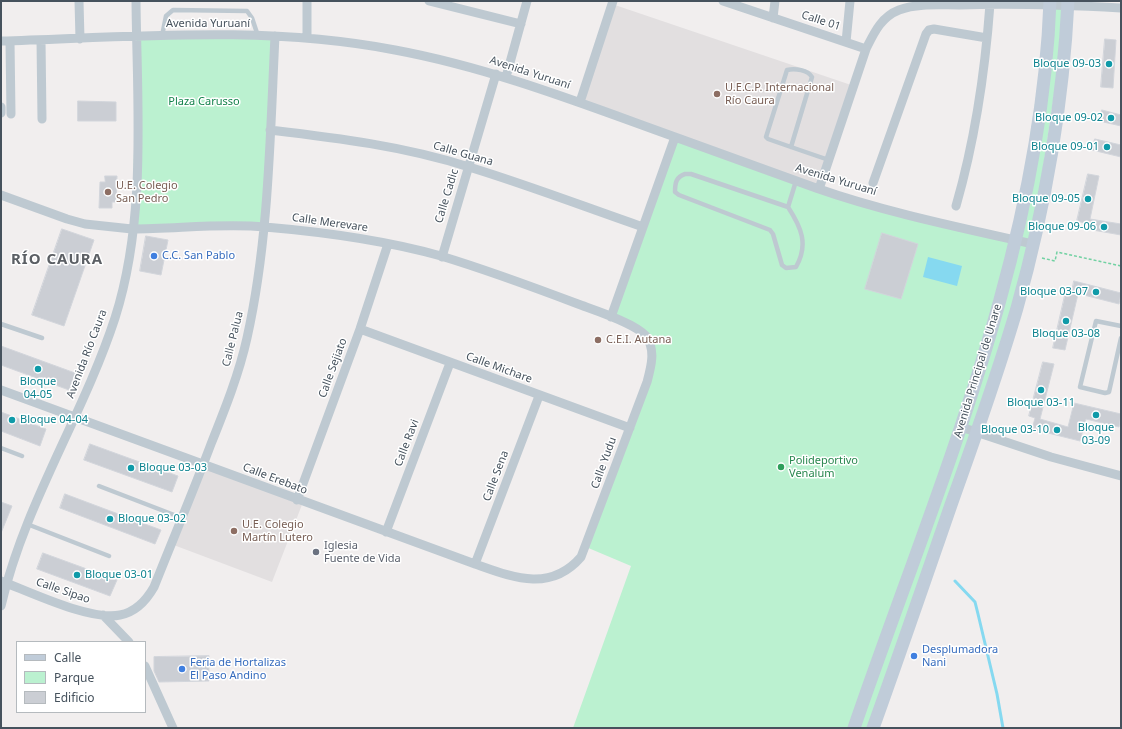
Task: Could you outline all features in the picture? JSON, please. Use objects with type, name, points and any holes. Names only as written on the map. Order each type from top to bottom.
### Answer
[{"type":"street","points":[[79,1],[80,39]]},
{"type":"street","name":"Avenida Río Caura","points":[[1,606],[4,582],[27,524],[94,376],[115,316],[125,276],[132,229],[137,150],[136,1]]},
{"type":"street","points":[[307,1],[307,38]]},
{"type":"street","points":[[429,1],[521,24]]},
{"type":"street","points":[[506,77],[527,1]]},
{"type":"street","points":[[580,102],[613,1]]},
{"type":"street","name":"Calle 01","points":[[723,1],[866,49]]},
{"type":"street","points":[[773,18],[775,1]]},
{"type":"street","points":[[846,42],[850,1]]},
{"type":"street","points":[[819,189],[866,49],[877,27],[887,17],[898,10],[924,4],[1050,2],[1121,8]]},
{"type":"street","name":"Avenida Principal de Unare","points":[[854,728],[961,427],[994,324],[1016,240],[1039,113],[1050,2]]},
{"type":"street","name":"Avenida Principal de Unare","points":[[874,728],[977,433],[1007,339],[1032,249],[1044,195],[1055,129],[1063,67],[1068,3]]},
{"type":"street","points":[[956,206],[976,126],[990,4]]},
{"type":"street","points":[[873,183],[926,34],[929,30],[940,29],[987,38]]},
{"type":"street","name":"Avenida Yuruaní","points":[[6,41],[162,36],[275,36],[307,38],[392,49],[506,77],[580,102],[819,189],[924,218],[1016,240],[1032,249]]},
{"type":"street","name":"Calle Palua","points":[[119,615],[134,610],[146,602],[154,587],[232,389],[246,344],[257,282],[263,227],[275,36]]},
{"type":"street","points":[[42,40],[42,119]]},
{"type":"street","points":[[6,41],[11,114]]},
{"type":"street","name":"Calle Cadic","points":[[442,257],[496,74]]},
{"type":"street","points":[[1,107],[1,113]]},
{"type":"street","name":"Calle Guana","points":[[270,130],[327,136],[377,144],[468,166],[643,227]]},
{"type":"street","points":[[611,317],[675,137]]},
{"type":"street","name":"Calle Merevare","points":[[2,197],[85,224],[132,229],[263,227],[388,244],[442,257],[611,317],[644,334]]},
{"type":"street","name":"Calle Sejiato","points":[[298,500],[360,329],[388,244]]},
{"type":"street","name":"Calle Michare","points":[[360,329],[539,396],[630,428]]},
{"type":"street","name":"Calle Yudu","points":[[543,579],[563,572],[574,566],[581,558],[630,428],[651,367],[650,342],[644,334]]},
{"type":"street","name":"Calle Ravi","points":[[386,532],[450,363]]},
{"type":"street","name":"Calle Erebato","points":[[1,390],[475,564],[521,578],[543,579]]},
{"type":"street","name":"Calle Sena","points":[[475,564],[539,396]]},
{"type":"street","points":[[961,427],[1051,458],[1121,476]]},
{"type":"street","name":"Calle Sipao","points":[[4,582],[68,606],[103,615],[119,615]]},
{"type":"street","points":[[103,615],[128,641]]},
{"type":"street","points":[[146,668],[173,728]]},
{"type":"lane","points":[[162,36],[166,16],[172,10],[247,11],[252,18],[258,36]]},
{"type":"lane","points":[[791,147],[812,77],[808,73],[794,69],[787,70],[765,135],[768,139],[791,147],[829,160]]},
{"type":"lane","points":[[788,207],[691,174],[680,176],[675,183],[675,192],[679,195],[770,230],[773,234],[782,264],[786,268],[790,268],[796,267],[802,257],[804,242],[788,207],[796,181]]},
{"type":"lane","points":[[1121,326],[1096,321],[1080,387],[1105,393],[1109,392],[1121,338]]},
{"type":"lane","points":[[1,324],[42,338]]},
{"type":"lane","points":[[1,448],[22,456]]},
{"type":"lane","points":[[99,486],[182,518]]},
{"type":"lane","points":[[27,524],[108,556]]},
{"type":"path","points":[[1032,249],[1055,261],[1057,252],[1121,266]]},
{"type":"shaded area","name":"U.E.C.P. Internacional Río Caura","points":[[612,4],[854,86],[819,189],[580,102]]},
{"type":"shaded area","name":"U.E. Colegio Martín Lutero","points":[[203,465],[303,502],[272,582],[171,544]]},
{"type":"green space","name":"Polideportivo Venalum","points":[[1050,1],[1068,1],[1030,255],[873,728],[573,728],[631,566],[586,547],[647,382],[650,342],[611,317],[675,137],[819,189],[1015,240]]},
{"type":"green space","name":"Plaza Carusso","points":[[275,36],[263,227],[132,229],[137,37]]},
{"type":"water","points":[[928,257],[962,266],[957,286],[923,277]]},
{"type":"building","name":"Bloque 09-03","points":[[1105,39],[1116,40],[1113,88],[1101,87]]},
{"type":"building","points":[[78,101],[116,102],[116,121],[78,121]]},
{"type":"building","name":"Bloque 09-02","points":[[1102,110],[1121,115],[1121,126],[1099,121]]},
{"type":"building","name":"Bloque 09-01","points":[[1095,139],[1121,145],[1121,157],[1092,150]]},
{"type":"building","points":[[1088,174],[1099,176],[1090,219],[1121,224],[1121,235],[1087,229],[1088,224],[1077,221]]},
{"type":"building","name":"U.E. Colegio San Pedro","points":[[105,176],[117,176],[116,202],[112,202],[112,208],[99,208],[100,182],[105,182]]},
{"type":"building","points":[[62,229],[94,240],[64,326],[32,315]]},
{"type":"building","points":[[882,233],[918,244],[901,299],[865,289]]},
{"type":"building","name":"C.C. San Pablo","points":[[146,236],[168,240],[161,275],[140,271]]},
{"type":"building","name":"Bloque 03-07","points":[[1074,281],[1121,293],[1119,304],[1072,292]]},
{"type":"building","name":"Bloque 03-08","points":[[1066,291],[1078,294],[1065,350],[1053,348]]},
{"type":"building","name":"Bloque 04-05","points":[[1,346],[75,373],[69,390],[1,365]]},
{"type":"building","points":[[1043,362],[1054,364],[1040,419],[1068,427],[1074,403],[1121,414],[1119,427],[1086,419],[1080,441],[1032,429],[1035,418],[1029,416]]},
{"type":"building","name":"Bloque 04-04","points":[[1,412],[46,429],[40,446],[1,431]]},
{"type":"building","name":"Bloque 03-03","points":[[90,444],[178,476],[172,492],[84,460]]},
{"type":"building","name":"Bloque 03-02","points":[[65,494],[161,530],[155,544],[60,508]]},
{"type":"building","points":[[1,502],[12,506],[1,533]]},
{"type":"building","name":"Bloque 03-01","points":[[43,553],[117,580],[110,596],[37,569]]},
{"type":"building","name":"Feria de Hortalizas El Paso Andino","points":[[209,656],[209,681],[159,682],[154,671],[154,657]]},
{"type":"waterway","points":[[955,581],[975,602],[997,694],[1003,728]]},
{"type":"place","name":"Bloque 09-03","points":[[1109,64]]},
{"type":"place","name":"U.E.C.P. Internacional Río Caura","points":[[717,94]]},
{"type":"place","name":"Bloque 09-02","points":[[1111,118]]},
{"type":"place","name":"Bloque 09-01","points":[[1107,147]]},
{"type":"place","name":"U.E. Colegio San Pedro","points":[[108,192]]},
{"type":"place","name":"Bloque 09-05","points":[[1088,199]]},
{"type":"place","name":"Bloque 09-06","points":[[1104,227]]},
{"type":"place","name":"C.C. San Pablo","points":[[154,256]]},
{"type":"place","name":"Bloque 03-07","points":[[1096,292]]},
{"type":"place","name":"Bloque 03-08","points":[[1066,321]]},
{"type":"place","name":"C.E.I. Autana","points":[[598,340]]},
{"type":"place","name":"Bloque 04-05","points":[[38,369]]},
{"type":"place","name":"Bloque 03-11","points":[[1041,390]]},
{"type":"place","name":"Bloque 03-09","points":[[1096,415]]},
{"type":"place","name":"Bloque 04-04","points":[[12,420]]},
{"type":"place","name":"Bloque 03-10","points":[[1057,430]]},
{"type":"place","name":"Polideportivo Venalum","points":[[781,467]]},
{"type":"place","name":"Bloque 03-03","points":[[131,468]]},
{"type":"place","name":"Bloque 03-02","points":[[110,519]]},
{"type":"place","name":"U.E. Colegio Martín Lutero","points":[[234,531]]},
{"type":"place","name":"Iglesia Fuente de Vida","points":[[316,552]]},
{"type":"place","name":"Bloque 03-01","points":[[77,575]]},
{"type":"place","name":"Desplumadora Nani","points":[[914,656]]},
{"type":"place","name":"Feria de Hortalizas El Paso Andino","points":[[182,669]]},
{"type":"district","name":"RÍO CAURA","points":[[57,260]]}]
